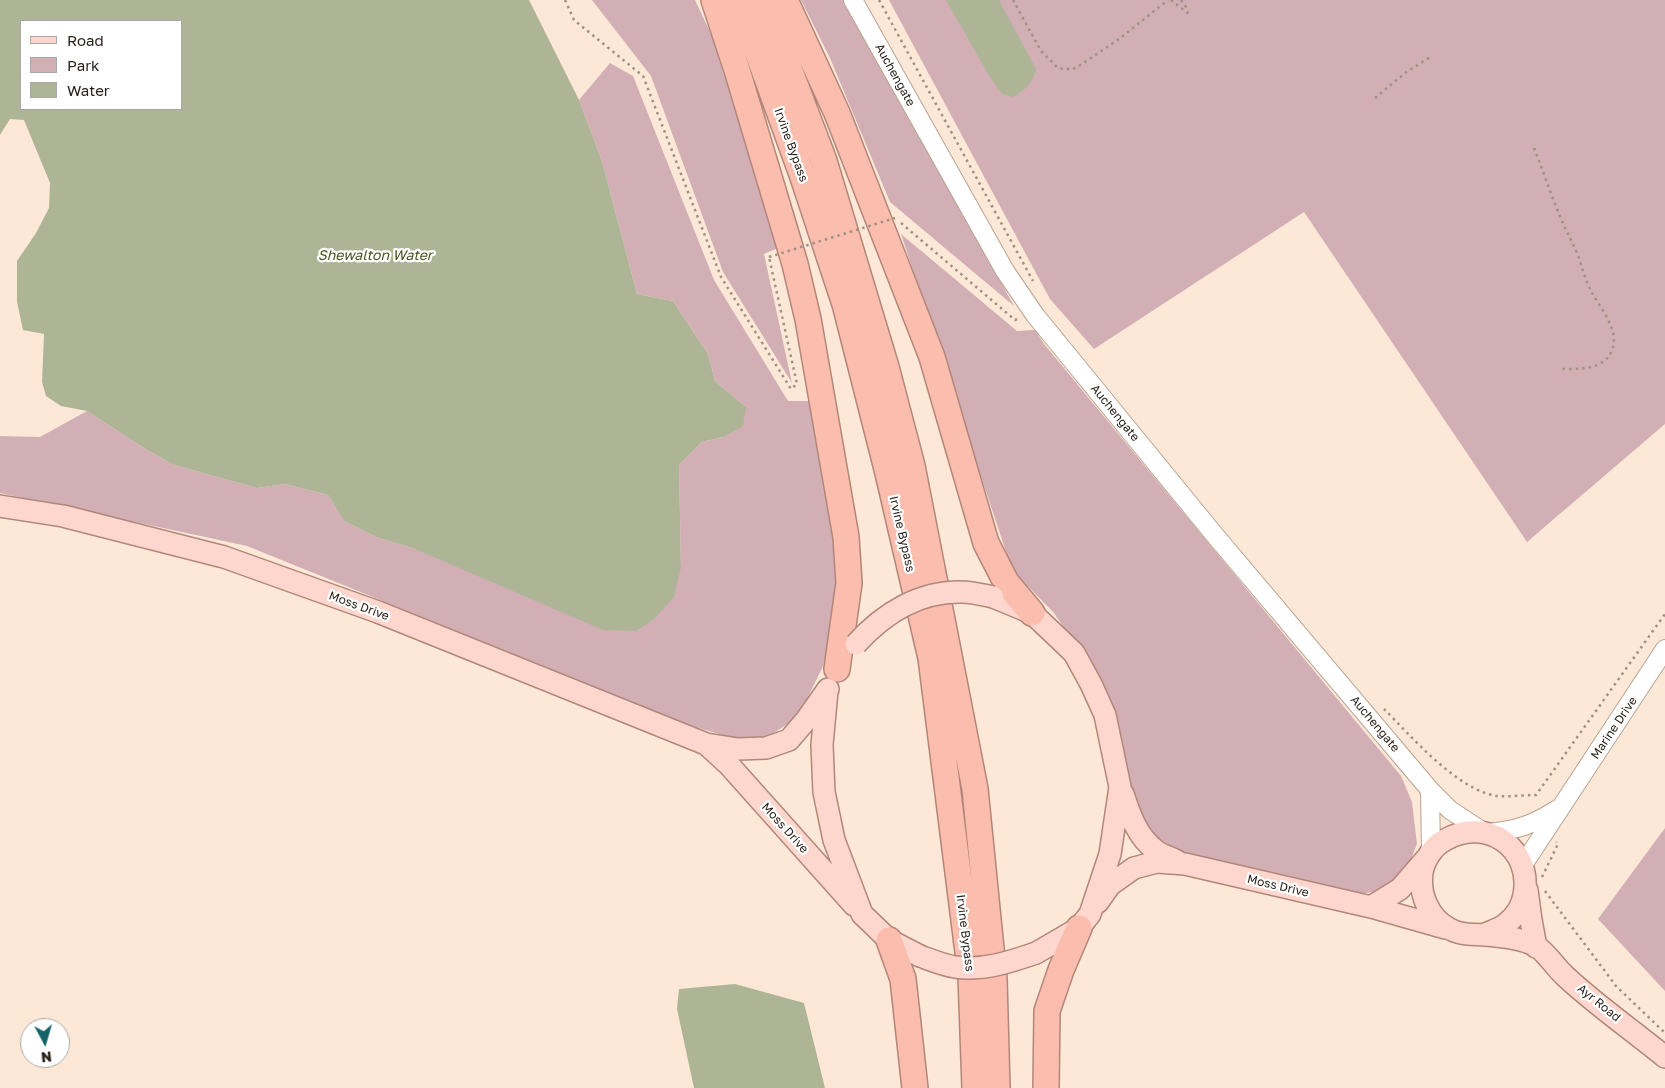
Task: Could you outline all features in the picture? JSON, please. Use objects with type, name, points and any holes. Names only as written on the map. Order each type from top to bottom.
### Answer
[{"type":"highway","points":[[714,0],[795,264],[810,329],[846,537],[849,583],[832,679]]},
{"type":"highway","name":"Irvine Bypass","points":[[736,0],[755,45],[803,176],[845,304],[888,472],[931,658],[971,976],[975,1088]]},
{"type":"highway","name":"Irvine Bypass","points":[[760,0],[788,66],[824,161],[886,367],[912,466],[974,789],[994,979],[997,1088]]},
{"type":"highway","points":[[785,0],[837,113],[932,357],[986,543],[1006,582],[1032,613]]},
{"type":"highway","points":[[1046,1088],[1047,1010],[1060,970],[1084,921]]},
{"type":"highway","points":[[889,940],[903,979],[915,1088]]},
{"type":"main road","name":"Moss Drive","points":[[0,506],[63,516],[224,558],[378,612],[706,744],[738,749],[766,748],[789,740],[807,719],[856,644],[890,613],[908,602],[932,594],[963,592],[993,597],[1032,613]]},
{"type":"main road","points":[[1032,613],[1074,653],[1091,684],[1105,715],[1120,787],[1110,854],[1084,921]]},
{"type":"main road","points":[[832,679],[822,745],[824,792],[834,840],[862,914]]},
{"type":"main road","name":"Moss Drive","points":[[706,744],[729,765],[862,914],[889,940],[920,956],[954,967],[984,968],[1036,953],[1084,921],[1110,885],[1134,868],[1156,862],[1185,864],[1371,907],[1447,928]]},
{"type":"main road","name":"Moss Drive","points":[[1120,787],[1132,821],[1145,840],[1156,850],[1185,864]]},
{"type":"main road","points":[[1371,907],[1400,889],[1430,854],[1441,842],[1454,834],[1485,832],[1512,847],[1525,874],[1530,920],[1536,946],[1508,938],[1466,935],[1447,928],[1429,910],[1422,889],[1422,872],[1430,854]]},
{"type":"main road","points":[[1484,935],[1505,925],[1512,919],[1522,904],[1525,874]]},
{"type":"main road","name":"Ayr Road","points":[[1536,946],[1565,976],[1665,1056]]},
{"type":"street","name":"Auchengate","points":[[853,0],[1005,271],[1034,314],[1213,533],[1430,790],[1450,810],[1485,832]]},
{"type":"street","name":"Marine Drive","points":[[1525,874],[1563,806],[1665,649]]},
{"type":"street","points":[[1430,790],[1430,854]]},
{"type":"street","name":"Marine Drive","points":[[1485,832],[1513,830],[1538,822],[1563,806]]},
{"type":"path","points":[[565,0],[574,20],[643,76],[721,277],[790,389],[797,384],[769,257],[895,218],[1015,320],[1034,314]]},
{"type":"path","points":[[879,0],[1033,282]]},
{"type":"path","points":[[1013,0],[1041,51],[1058,68],[1065,69],[1073,69],[1082,64],[1112,44],[1169,0],[1188,12],[1181,0]]},
{"type":"path","points":[[1375,98],[1405,73],[1432,56]]},
{"type":"path","points":[[1534,148],[1589,288],[1613,333],[1614,343],[1612,352],[1604,362],[1578,369],[1562,369]]},
{"type":"path","points":[[1381,706],[1441,765],[1473,789],[1497,796],[1536,795],[1665,614]]},
{"type":"green space","points":[[592,0],[695,0],[712,36],[778,248],[764,254],[792,383],[723,272],[651,76]]},
{"type":"green space","points":[[801,0],[846,0],[1014,306],[890,202],[830,58]]},
{"type":"green space","points":[[889,0],[1665,0],[1665,424],[1527,542],[1304,212],[1094,349],[1050,299]]},
{"type":"green space","points":[[610,63],[633,76],[714,280],[788,401],[809,401],[841,544],[840,597],[823,666],[805,703],[789,723],[766,738],[739,740],[689,725],[247,546],[0,493],[0,436],[40,437],[87,411],[174,465],[257,488],[285,484],[328,495],[344,521],[376,537],[415,549],[681,567],[679,465],[702,442],[723,437],[746,407],[715,381],[708,354],[673,301],[637,294],[602,161],[579,100]]},
{"type":"green space","points":[[901,234],[1017,331],[1035,330],[1044,344],[1401,776],[1412,802],[1417,844],[1408,866],[1383,890],[1356,895],[1186,854],[1156,837],[1138,816],[1103,686],[1054,613],[1012,570]]},
{"type":"green space","points":[[1665,828],[1665,991],[1598,919]]},
{"type":"water","name":"Shewalton Water","points":[[0,0],[529,0],[579,100],[602,161],[637,294],[673,301],[708,354],[715,381],[746,407],[743,426],[723,437],[702,442],[679,465],[681,567],[674,597],[654,619],[636,631],[603,630],[415,549],[376,537],[344,521],[328,495],[285,484],[257,488],[174,465],[87,411],[61,406],[46,396],[42,382],[44,334],[23,330],[17,302],[17,261],[36,233],[49,208],[50,183],[24,120],[10,119],[0,135]]},
{"type":"water","points":[[946,0],[999,0],[1036,69],[1031,82],[1025,89],[1013,97],[1002,94],[990,77]]},
{"type":"water","points":[[735,984],[804,1003],[825,1088],[694,1088],[677,1009],[679,989]]}]
